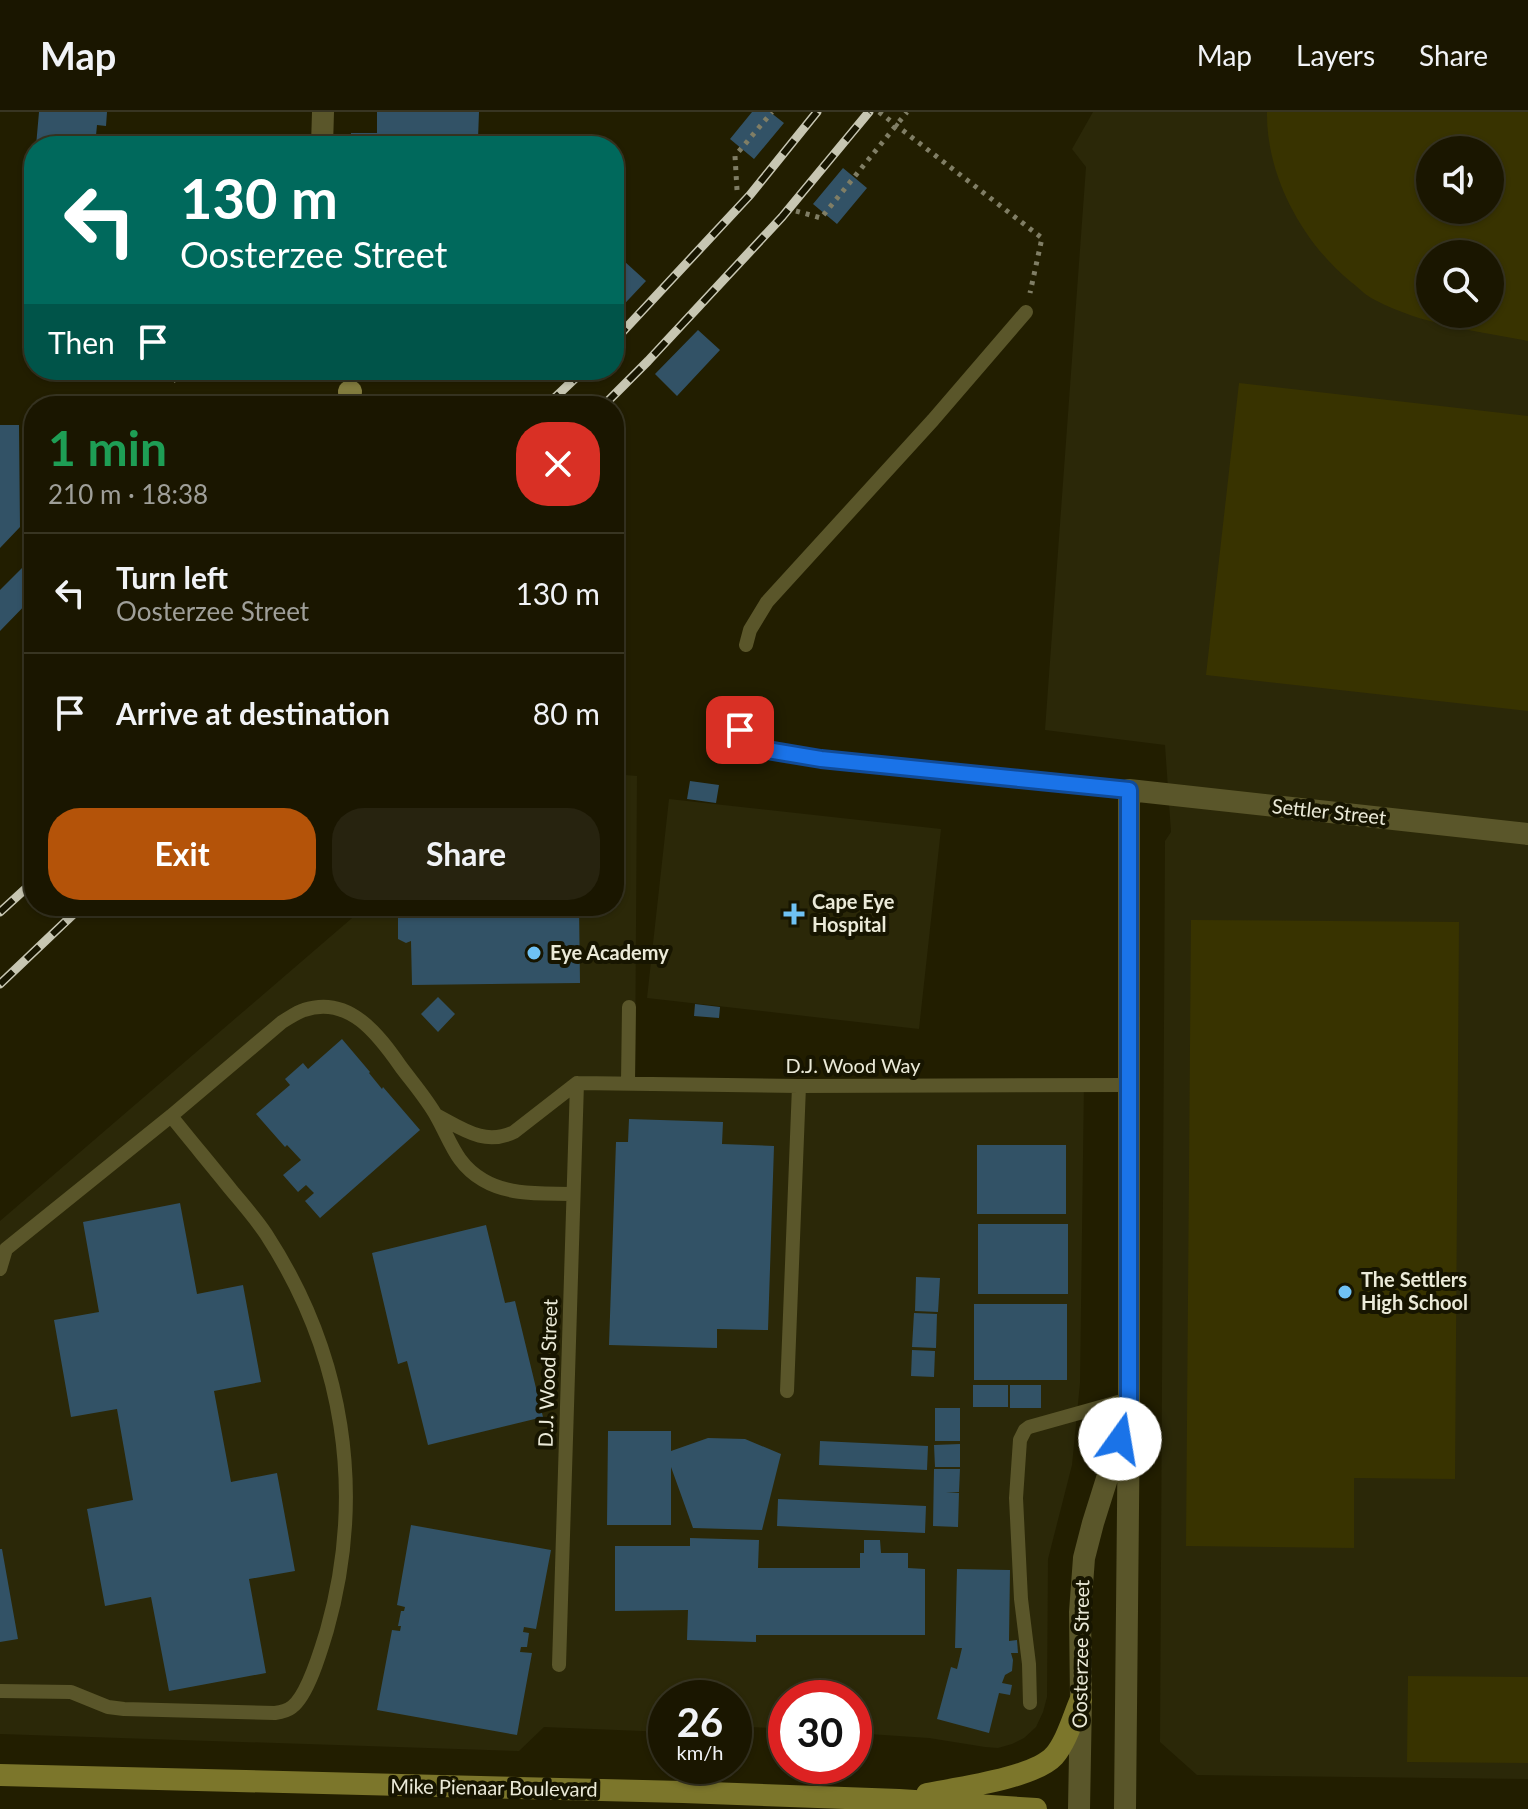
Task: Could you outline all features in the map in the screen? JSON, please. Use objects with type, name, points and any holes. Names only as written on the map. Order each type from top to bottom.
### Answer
[{"type":"main road","points":[[899,1800],[997,1780],[1038,1768],[1059,1748],[1081,1699]]},
{"type":"main road","name":"Mike Pienaar Boulevard","points":[[0,1775],[683,1792],[1036,1809]]},
{"type":"street","points":[[322,136],[323,112]]},
{"type":"street","name":"Settler Street","points":[[1129,790],[1528,834]]},
{"type":"street","name":"Oosterzee Street","points":[[1125,1809],[1129,1405],[1129,790]]},
{"type":"street","name":"Oosterzee Street","points":[[1079,1809],[1080,1612],[1084,1558],[1129,1405]]},
{"type":"lane","points":[[746,645],[750,630],[767,602],[933,420],[1026,312]]},
{"type":"lane","points":[[740,730],[755,748],[821,759],[1129,790]]},
{"type":"lane","points":[[0,1269],[6,1249],[282,1022],[303,1010],[324,1006],[340,1008],[364,1021],[381,1039],[436,1115],[460,1160],[482,1179],[514,1192],[573,1194]]},
{"type":"lane","points":[[628,1083],[629,1007]]},
{"type":"lane","points":[[436,1115],[481,1137],[505,1137],[577,1083]]},
{"type":"lane","name":"D.J. Wood Way","points":[[577,1083],[1129,1085]]},
{"type":"lane","name":"D.J. Wood Street","points":[[559,1665],[577,1083]]},
{"type":"lane","points":[[787,1391],[799,1086]]},
{"type":"lane","points":[[0,1691],[71,1692],[108,1707],[124,1709],[283,1712],[299,1701],[316,1664],[332,1613],[345,1533],[345,1453],[336,1400],[318,1336],[285,1264],[264,1231],[171,1116]]},
{"type":"lane","points":[[1030,1703],[1016,1498],[1020,1440],[1029,1427],[1129,1405]]},
{"type":"path","points":[[737,190],[735,156],[772,112]]},
{"type":"path","points":[[879,112],[1042,238],[1026,312]]},
{"type":"path","points":[[796,211],[821,218],[907,112]]},
{"type":"shaded area","name":"The Settlers High School","points":[[1093,112],[1528,112],[1528,1779],[1197,1775],[1160,1742],[1165,841],[1171,832],[1165,745],[1045,730],[1086,167],[1072,149]]},
{"type":"shaded area","points":[[1267,112],[1528,112],[1528,341],[1461,328],[1504,328],[1504,240],[1416,240],[1416,317],[1412,316],[1372,298],[1333,266],[1290,206],[1273,160]]},
{"type":"shaded area","points":[[1239,383],[1528,416],[1528,711],[1206,675]]},
{"type":"shaded area","points":[[624,775],[637,776],[635,1078],[1084,1082],[1080,1383],[1072,1465],[1048,1559],[1047,1697],[1036,1727],[1024,1738],[998,1748],[929,1738],[872,1734],[872,1680],[768,1680],[768,1728],[752,1727],[752,1680],[648,1680],[648,1731],[544,1727],[519,1751],[0,1734],[0,1221],[354,916],[624,916]]},
{"type":"shaded area","name":"Cape Eye Hospital","points":[[669,799],[941,829],[919,1029],[647,998]]},
{"type":"shaded area","points":[[1191,920],[1459,922],[1455,1479],[1354,1478],[1354,1548],[1186,1546]]},
{"type":"shaded area","points":[[1408,1676],[1528,1677],[1528,1763],[1407,1762]]},
{"type":"building","points":[[39,112],[107,112],[106,126],[97,125],[96,136],[37,136]]},
{"type":"building","points":[[377,112],[479,112],[478,136],[351,136],[351,133],[377,133]]},
{"type":"building","points":[[752,112],[770,112],[784,123],[754,159],[730,139]]},
{"type":"building","points":[[843,168],[867,188],[837,224],[813,204]]},
{"type":"building","points":[[624,261],[646,281],[624,304]]},
{"type":"building","points":[[698,330],[720,350],[677,396],[655,374]]},
{"type":"building","points":[[0,425],[19,425],[20,527],[0,548]]},
{"type":"building","points":[[24,566],[24,606],[0,631],[0,590]]},
{"type":"building","points":[[690,781],[719,785],[716,803],[687,799]]},
{"type":"building","points":[[398,916],[579,916],[580,983],[412,985],[411,941],[406,943],[398,939]]},
{"type":"building","points":[[438,997],[455,1014],[438,1032],[421,1014]]},
{"type":"building","points":[[695,1004],[720,1007],[719,1018],[694,1016]]},
{"type":"building","points":[[342,1039],[420,1130],[320,1218],[305,1201],[314,1193],[306,1185],[298,1192],[283,1175],[301,1160],[256,1114],[290,1085],[285,1079],[303,1063],[308,1069]]},
{"type":"building","points":[[629,1119],[723,1122],[722,1144],[774,1146],[768,1330],[717,1329],[717,1348],[609,1345],[616,1142],[628,1142]]},
{"type":"building","points":[[977,1145],[1066,1145],[1066,1214],[977,1214]]},
{"type":"building","points":[[180,1203],[197,1294],[243,1285],[261,1382],[214,1391],[231,1482],[277,1473],[295,1571],[249,1579],[266,1673],[169,1691],[151,1597],[105,1606],[87,1509],[133,1500],[117,1409],[71,1417],[54,1320],[99,1312],[83,1222]]},
{"type":"building","points":[[978,1224],[1068,1224],[1068,1294],[978,1294]]},
{"type":"building","points":[[486,1225],[505,1303],[515,1301],[543,1417],[428,1445],[407,1361],[398,1364],[372,1253]]},
{"type":"building","points":[[916,1277],[940,1278],[938,1312],[915,1311]]},
{"type":"building","points":[[974,1304],[1067,1304],[1067,1380],[974,1380]]},
{"type":"building","points":[[914,1313],[937,1314],[936,1348],[912,1347]]},
{"type":"building","points":[[912,1350],[935,1351],[934,1377],[911,1376]]},
{"type":"building","points":[[973,1385],[1008,1385],[1008,1407],[973,1407]]},
{"type":"building","points":[[1010,1385],[1041,1385],[1041,1408],[1010,1408]]},
{"type":"building","points":[[935,1408],[960,1408],[960,1441],[935,1441]]},
{"type":"building","points":[[608,1431],[671,1431],[671,1451],[708,1438],[745,1439],[781,1454],[762,1530],[693,1528],[671,1467],[671,1525],[607,1525]]},
{"type":"building","points":[[820,1441],[928,1446],[927,1470],[819,1465]]},
{"type":"building","points":[[960,1444],[960,1467],[935,1467],[934,1445]]},
{"type":"building","points":[[934,1469],[960,1469],[959,1492],[946,1492],[959,1493],[958,1527],[933,1526]]},
{"type":"building","points":[[778,1499],[926,1506],[925,1533],[777,1526]]},
{"type":"building","points":[[411,1525],[551,1550],[536,1629],[524,1627],[523,1632],[529,1633],[527,1647],[521,1647],[520,1652],[532,1653],[517,1735],[377,1710],[392,1630],[400,1631],[401,1611],[405,1607],[397,1605]]},
{"type":"building","points":[[690,1538],[759,1540],[758,1568],[860,1568],[864,1540],[880,1540],[881,1553],[908,1553],[908,1568],[925,1569],[925,1635],[756,1635],[756,1642],[687,1640],[688,1610],[615,1611],[615,1546],[690,1546]]},
{"type":"building","points":[[0,1549],[18,1639],[0,1642]]},
{"type":"building","points":[[957,1569],[1010,1570],[1009,1641],[1017,1640],[1018,1653],[1011,1653],[1012,1671],[1005,1675],[1002,1683],[1012,1685],[1010,1695],[999,1693],[989,1733],[937,1719],[951,1667],[957,1669],[962,1648],[955,1648]]},
{"type":"railway","points":[[624,330],[750,195],[817,112]]},
{"type":"railway","points":[[613,396],[782,217],[869,112]]},
{"type":"railway","points":[[557,396],[573,380]]},
{"type":"railway","points":[[0,912],[24,890]]},
{"type":"railway","points":[[0,984],[71,916]]},
{"type":"place","name":"Cape Eye Hospital","points":[[794,914]]},
{"type":"place","name":"Eye Academy","points":[[534,953]]},
{"type":"place","name":"The Settlers High School","points":[[1345,1292]]},
{"type":"route","points":[[740,730],[755,748],[821,759],[1129,790],[1129,1410],[1120,1439]]}]
